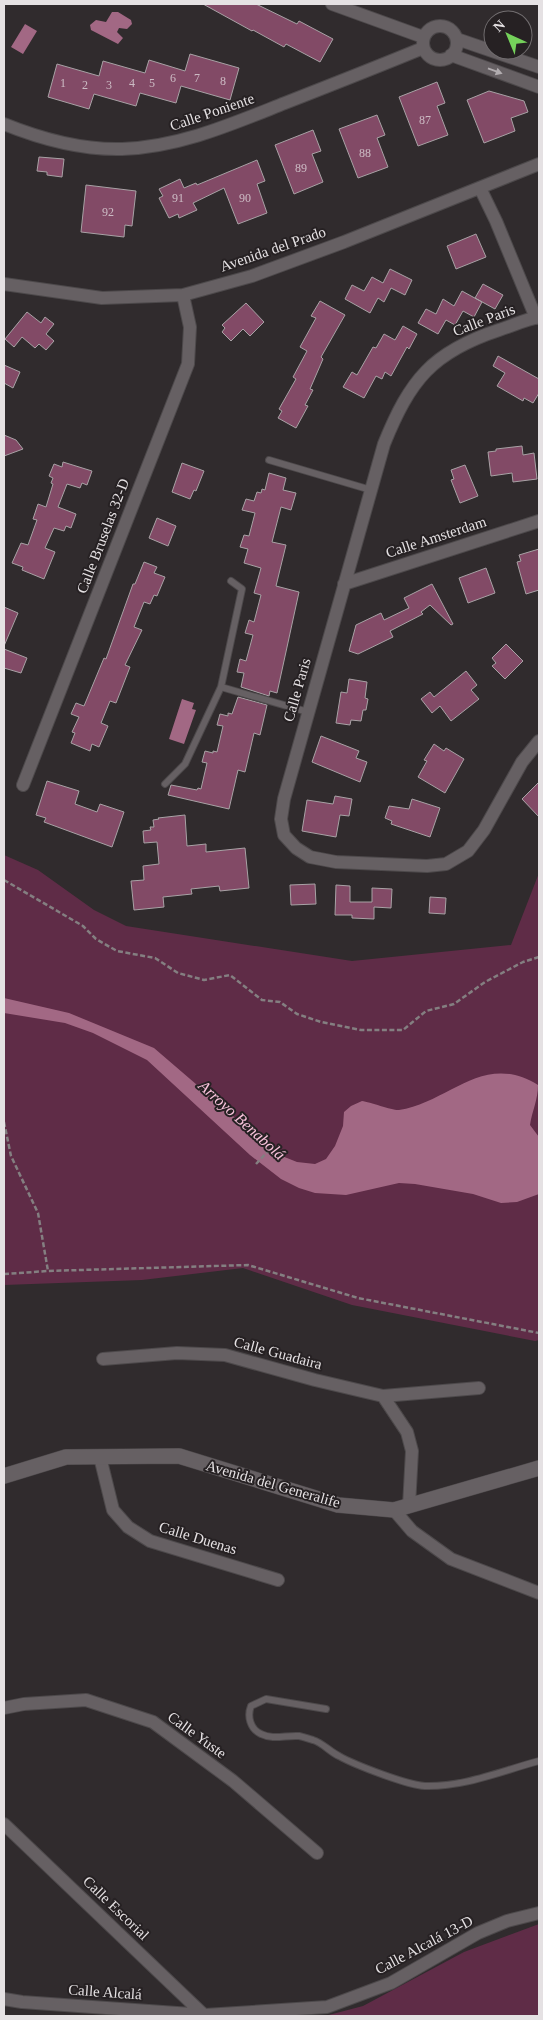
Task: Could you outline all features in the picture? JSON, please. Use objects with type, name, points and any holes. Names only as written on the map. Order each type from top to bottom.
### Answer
[{"type":"street","points":[[332,4],[423,43],[432,58],[439,60],[451,55],[455,50],[457,39],[453,31],[445,26],[436,25],[428,30],[423,43]]},
{"type":"street","points":[[457,39],[539,67]]},
{"type":"street","name":"Calle Poniente","points":[[4,124],[28,134],[73,145],[121,149],[168,144],[218,130],[423,43]]},
{"type":"street","points":[[451,55],[539,87]]},
{"type":"street","name":"Avenida del Prado","points":[[5,289],[102,298],[183,295],[252,276],[344,242],[539,164]]},
{"type":"street","points":[[480,188],[537,317]]},
{"type":"street","name":"Calle Bruselas 32-D","points":[[22,785],[188,364],[190,327],[183,295]]},
{"type":"street","name":"Calle Paris","points":[[537,317],[481,336],[451,350],[423,372],[396,414],[384,444],[284,799],[281,819],[284,834],[296,848],[310,857],[336,862],[427,866],[446,864],[468,851],[484,830],[522,762],[539,741]]},
{"type":"street","name":"Calle Amsterdam","points":[[344,584],[539,521]]},
{"type":"street","name":"Calle Guadaira","points":[[103,1359],[177,1353],[225,1355],[315,1380],[383,1396],[479,1388]]},
{"type":"street","points":[[383,1396],[407,1432],[412,1451],[410,1506]]},
{"type":"street","name":"Avenida del Generalife","points":[[4,1476],[66,1457],[179,1456],[338,1505],[394,1510],[539,1468]]},
{"type":"street","name":"Calle Duenas","points":[[100,1457],[113,1510],[128,1527],[150,1541],[278,1580]]},
{"type":"street","points":[[394,1510],[412,1531],[451,1558],[539,1593]]},
{"type":"street","name":"Calle Yuste","points":[[4,1708],[24,1704],[86,1700],[153,1722],[233,1781],[317,1853]]},
{"type":"street","name":"Calle Escorial","points":[[4,1824],[205,2016]]},
{"type":"street","name":"Calle Alcalá 13-D","points":[[205,2016],[327,2007],[391,1983],[478,1933],[507,1921],[539,1914]]},
{"type":"street","name":"Calle Alcalá","points":[[4,1999],[205,2016]]},
{"type":"lane","points":[[269,460],[371,490]]},
{"type":"lane","points":[[165,784],[185,764],[221,687],[242,589],[231,581]]},
{"type":"lane","points":[[221,687],[308,712]]},
{"type":"lane","points":[[326,1709],[266,1700],[251,1706],[248,1713],[251,1725],[260,1734],[270,1737],[298,1736],[317,1741],[339,1756],[380,1774],[423,1786],[465,1783],[539,1761]]},
{"type":"path","points":[[4,880],[83,926],[96,939],[117,951],[155,958],[178,973],[204,980],[230,975],[262,1000],[280,1002],[297,1014],[321,1022],[361,1030],[403,1030],[426,1011],[454,1004],[485,982],[523,962],[539,957]]},
{"type":"path","points":[[4,1122],[12,1156],[38,1213],[48,1271]]},
{"type":"path","points":[[256,1164],[270,1149]]},
{"type":"path","points":[[4,1274],[248,1265],[358,1298],[539,1333]]},
{"type":"shaded area","points":[[112,12],[118,12],[131,20],[132,24],[127,29],[119,28],[117,32],[123,38],[118,44],[91,30],[90,25],[96,20],[106,22]]},
{"type":"shaded area","points":[[25,24],[37,31],[23,54],[11,47]]},
{"type":"shaded area","points":[[182,699],[194,703],[192,709],[196,710],[184,744],[169,739]]},
{"type":"shaded area","points":[[4,855],[38,870],[94,910],[126,926],[352,961],[511,945],[539,873],[539,1340],[535,1341],[352,1305],[243,1268],[142,1280],[4,1285]]},
{"type":"shaded area","points":[[4,998],[69,1013],[154,1048],[232,1115],[252,1135],[282,1156],[297,1162],[315,1164],[326,1159],[335,1146],[343,1126],[344,1112],[362,1101],[399,1110],[417,1105],[483,1076],[500,1073],[518,1076],[538,1085],[530,1125],[539,1137],[539,1194],[517,1202],[501,1203],[473,1194],[415,1184],[399,1183],[346,1195],[315,1193],[299,1188],[281,1179],[250,1155],[147,1060],[93,1033],[65,1023],[4,1013]]},
{"type":"shaded area","points":[[539,1924],[539,2016],[325,2016],[363,2006],[464,1952]]},
{"type":"building","points":[[203,4],[256,4],[297,24],[299,21],[333,39],[320,62],[286,44],[284,47]]},
{"type":"building","points":[[190,54],[239,68],[230,100],[181,86],[176,103],[140,93],[136,106],[94,94],[89,109],[48,97],[57,64],[99,76],[103,61],[145,73],[149,60],[185,71]]},
{"type":"building","points":[[437,82],[445,103],[437,106],[448,135],[418,146],[399,97]]},
{"type":"building","points":[[489,91],[524,101],[528,112],[511,118],[515,131],[484,143],[467,100]]},
{"type":"building","points":[[377,115],[385,135],[377,138],[388,167],[358,178],[339,129]]},
{"type":"building","points":[[313,130],[321,151],[312,154],[323,182],[294,194],[275,145]]},
{"type":"building","points":[[39,157],[64,159],[62,177],[47,175],[47,172],[37,171]]},
{"type":"building","points":[[257,160],[265,181],[257,184],[267,213],[238,224],[224,188],[193,203],[197,210],[179,218],[178,214],[169,218],[159,198],[163,196],[159,189],[180,179],[184,188],[196,183],[197,185]]},
{"type":"building","points":[[86,185],[136,191],[132,226],[125,225],[124,237],[81,232]]},
{"type":"building","points":[[476,234],[486,257],[456,269],[447,246]]},
{"type":"building","points":[[390,269],[412,280],[405,295],[391,288],[384,302],[378,298],[370,313],[345,299],[352,285],[364,291],[372,277],[383,283]]},
{"type":"building","points":[[483,284],[503,295],[495,309],[475,298]]},
{"type":"building","points":[[462,291],[482,302],[474,317],[463,311],[455,325],[446,320],[438,334],[418,323],[426,309],[436,314],[443,299],[454,306]]},
{"type":"building","points":[[320,301],[345,315],[321,357],[323,359],[310,389],[313,390],[305,405],[308,406],[296,428],[278,418],[282,411],[279,409],[296,379],[293,377],[307,351],[300,347],[316,318],[311,316]]},
{"type":"building","points":[[246,303],[264,322],[250,336],[243,329],[231,341],[222,332],[225,328],[222,325]]},
{"type":"building","points":[[27,312],[41,323],[45,317],[54,324],[46,334],[54,341],[46,350],[39,344],[35,348],[22,337],[14,347],[5,339]]},
{"type":"building","points":[[403,326],[417,334],[409,349],[407,347],[391,376],[385,372],[382,379],[376,376],[364,398],[343,387],[352,372],[357,375],[373,347],[376,348],[384,334],[395,340]]},
{"type":"building","points":[[498,356],[539,379],[539,393],[533,403],[524,398],[523,401],[497,386],[505,373],[493,366]]},
{"type":"building","points":[[4,365],[20,372],[13,388],[4,383]]},
{"type":"building","points":[[4,435],[16,440],[23,449],[4,456]]},
{"type":"building","points":[[522,446],[523,455],[534,453],[537,479],[513,482],[512,473],[491,476],[488,452],[496,451],[496,449]]},
{"type":"building","points":[[63,462],[92,471],[87,485],[82,483],[80,488],[67,484],[58,507],[76,514],[71,528],[66,526],[64,531],[54,528],[45,548],[55,552],[44,579],[22,570],[23,567],[12,563],[21,543],[28,545],[37,520],[33,519],[38,504],[46,507],[53,484],[51,483],[53,478],[49,476],[54,464],[62,467]]},
{"type":"building","points":[[182,463],[204,471],[196,491],[194,490],[190,499],[172,492]]},
{"type":"building","points":[[465,465],[478,496],[460,503],[451,480],[454,479],[451,470]]},
{"type":"building","points":[[269,473],[286,478],[283,490],[296,493],[291,510],[281,507],[272,542],[286,545],[276,586],[299,592],[277,693],[270,691],[269,696],[241,687],[244,673],[237,672],[240,659],[246,661],[253,635],[245,633],[249,620],[254,622],[261,595],[254,593],[261,568],[244,563],[248,549],[240,547],[244,535],[249,536],[255,513],[242,510],[246,499],[254,501],[257,492],[261,493],[262,489],[265,490]]},
{"type":"building","points":[[157,518],[176,526],[168,546],[149,538]]},
{"type":"building","points":[[539,549],[539,590],[526,594],[517,562],[521,561],[519,555]]},
{"type":"building","points":[[144,562],[157,567],[154,573],[165,577],[157,596],[154,595],[150,604],[144,602],[134,627],[142,630],[125,665],[130,667],[116,703],[110,701],[101,723],[108,726],[99,747],[92,744],[90,751],[71,743],[75,733],[72,732],[79,717],[71,714],[76,703],[84,706],[104,658],[106,659],[133,584],[135,584]]},
{"type":"building","points":[[486,568],[495,593],[468,603],[459,578]]},
{"type":"building","points":[[432,584],[453,624],[451,625],[430,605],[421,612],[423,614],[390,631],[393,637],[358,654],[349,651],[356,625],[381,613],[384,620],[409,608],[404,598]]},
{"type":"building","points":[[4,607],[18,613],[4,646]]},
{"type":"building","points":[[506,644],[523,661],[505,679],[492,666],[496,663],[492,658]]},
{"type":"building","points":[[4,649],[27,658],[21,673],[4,668]]},
{"type":"building","points":[[466,671],[477,685],[471,690],[479,699],[451,721],[440,706],[432,713],[421,699],[430,692],[434,697]]},
{"type":"building","points":[[349,679],[367,682],[365,698],[368,699],[361,721],[351,720],[350,725],[336,723],[341,692],[347,693]]},
{"type":"building","points":[[238,697],[267,705],[260,735],[254,733],[245,772],[238,770],[229,809],[168,795],[171,785],[197,790],[198,788],[201,789],[207,763],[202,762],[205,751],[217,752],[223,726],[217,725],[220,714],[228,716],[228,713],[232,714]]},
{"type":"building","points":[[321,736],[359,751],[356,758],[367,762],[360,782],[312,762]]},
{"type":"building","points":[[434,744],[444,751],[446,748],[464,759],[445,793],[418,777],[427,761],[424,760]]},
{"type":"building","points":[[47,781],[79,791],[75,804],[97,812],[100,804],[124,812],[112,847],[44,822],[46,818],[36,815]]},
{"type":"building","points":[[539,782],[539,817],[522,799]]},
{"type":"building","points":[[335,796],[352,799],[349,816],[340,815],[336,837],[302,831],[307,800],[333,804]]},
{"type":"building","points":[[412,799],[440,808],[430,837],[391,824],[392,821],[385,818],[389,806],[409,809]]},
{"type":"building","points":[[185,815],[187,846],[206,844],[206,852],[245,848],[249,888],[220,891],[219,886],[191,889],[192,894],[163,897],[164,907],[134,910],[131,881],[144,880],[143,866],[159,864],[157,842],[144,843],[143,831],[151,830],[150,827],[154,827],[153,820],[158,818]]},
{"type":"building","points":[[315,884],[316,904],[291,905],[290,885]]},
{"type":"building","points":[[336,885],[350,886],[350,902],[372,902],[372,888],[392,889],[391,908],[374,907],[374,919],[352,918],[352,915],[335,915]]},
{"type":"building","points":[[430,897],[446,898],[445,914],[429,913]]},
{"type":"water label","name":"Arroyo Benabolá","points":[[242,1120]]}]
